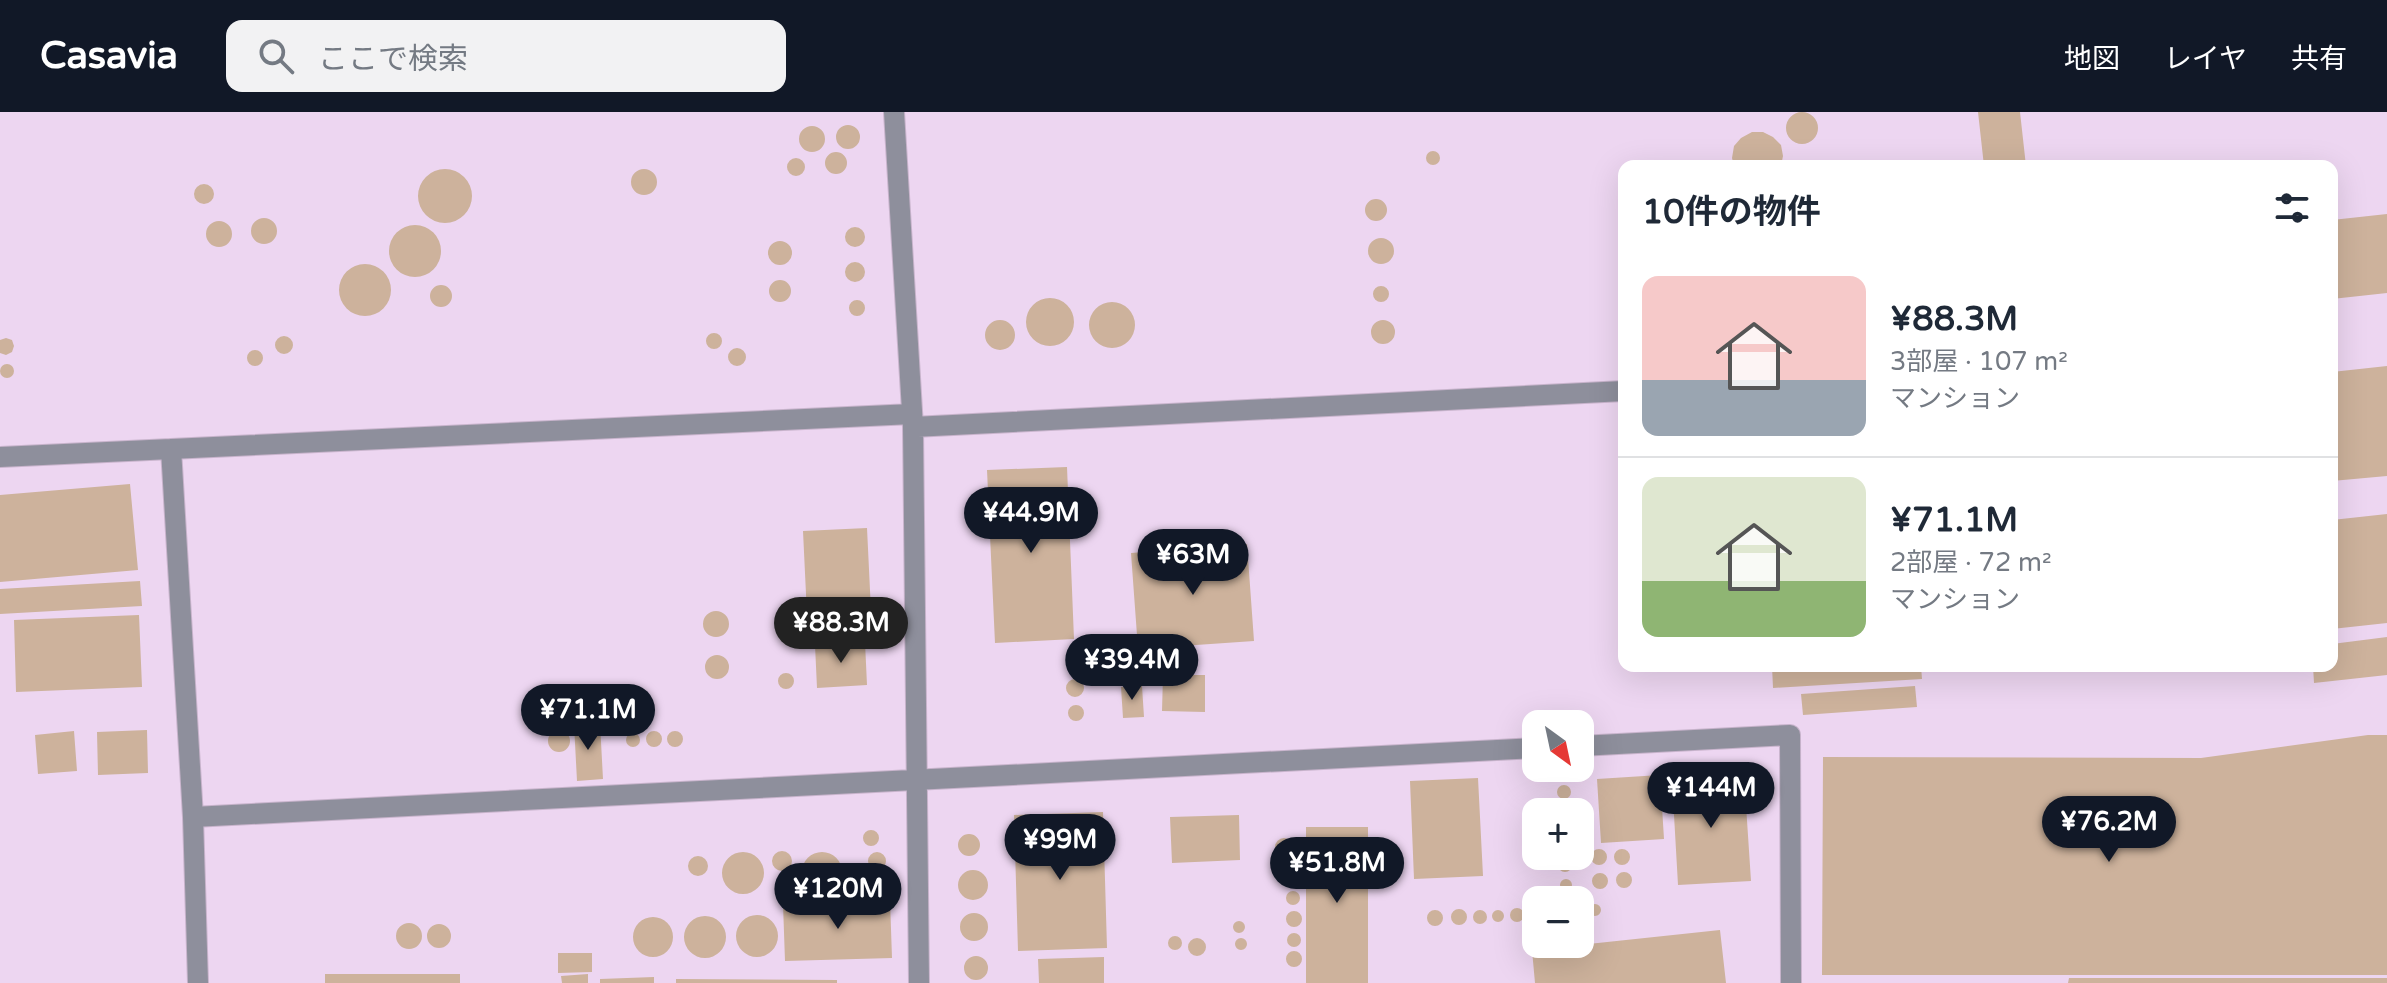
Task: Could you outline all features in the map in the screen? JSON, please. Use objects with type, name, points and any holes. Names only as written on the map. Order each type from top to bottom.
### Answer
[{"type":"lane","points":[[894,112],[913,421],[919,983]]},
{"type":"lane","points":[[0,457],[1618,391]]},
{"type":"lane","points":[[171,449],[193,817],[198,983]]},
{"type":"lane","points":[[1594,745],[1790,735],[1791,983]]},
{"type":"lane","points":[[193,817],[1522,749]]},
{"type":"building","points":[[1802,112],[1813,117],[1818,128],[1813,139],[1802,144],[1791,139],[1786,128],[1791,117]]},
{"type":"building","points":[[1978,112],[2020,112],[2025,160],[1983,160]]},
{"type":"building","points":[[848,125],[856,129],[860,137],[856,145],[848,149],[840,145],[836,137],[840,129]]},
{"type":"building","points":[[812,126],[821,130],[825,139],[821,148],[812,152],[803,148],[799,139],[803,130]]},
{"type":"building","points":[[1752,132],[1763,132],[1773,137],[1781,145],[1782,160],[1732,160],[1734,146]]},
{"type":"building","points":[[1433,151],[1440,158],[1433,165],[1426,158]]},
{"type":"building","points":[[836,152],[844,155],[847,163],[844,171],[836,174],[828,171],[825,163],[828,155]]},
{"type":"building","points":[[796,158],[805,167],[796,176],[787,167]]},
{"type":"building","points":[[445,169],[464,177],[472,196],[464,215],[445,223],[426,215],[418,196],[426,177]]},
{"type":"building","points":[[644,169],[653,173],[657,182],[653,191],[644,195],[635,191],[631,182],[635,173]]},
{"type":"building","points":[[204,184],[211,187],[214,194],[211,201],[204,204],[197,201],[194,194],[197,187]]},
{"type":"building","points":[[1376,199],[1384,202],[1387,210],[1384,218],[1376,221],[1368,218],[1365,210],[1368,202]]},
{"type":"building","points":[[2387,214],[2387,293],[2338,298],[2338,219]]},
{"type":"building","points":[[264,218],[273,222],[277,231],[273,240],[264,244],[255,240],[251,231],[255,222]]},
{"type":"building","points":[[219,221],[228,225],[232,234],[228,243],[219,247],[210,243],[206,234],[210,225]]},
{"type":"building","points":[[415,225],[433,233],[441,251],[433,269],[415,277],[397,269],[389,251],[397,233]]},
{"type":"building","points":[[855,227],[862,230],[865,237],[862,244],[855,247],[848,244],[845,237],[848,230]]},
{"type":"building","points":[[1381,238],[1390,242],[1394,251],[1390,260],[1381,264],[1372,260],[1368,251],[1372,242]]},
{"type":"building","points":[[780,241],[791,248],[792,253],[785,264],[780,265],[769,258],[768,253],[775,242]]},
{"type":"building","points":[[855,262],[862,265],[865,272],[862,279],[855,282],[848,279],[845,272],[848,265]]},
{"type":"building","points":[[365,264],[383,272],[391,290],[383,308],[365,316],[347,308],[339,290],[347,272]]},
{"type":"building","points":[[780,280],[788,283],[791,291],[788,299],[780,302],[772,299],[769,291],[772,283]]},
{"type":"building","points":[[437,285],[445,285],[452,296],[445,307],[437,307],[430,300],[430,292]]},
{"type":"building","points":[[1378,286],[1384,286],[1389,294],[1387,300],[1378,302],[1373,297],[1373,291]]},
{"type":"building","points":[[1050,298],[1067,305],[1074,322],[1067,339],[1050,346],[1033,339],[1026,322],[1033,305]]},
{"type":"building","points":[[857,300],[863,302],[863,314],[857,316],[851,314],[849,308],[851,302]]},
{"type":"building","points":[[1112,302],[1128,309],[1135,325],[1128,341],[1112,348],[1096,341],[1089,325],[1096,309]]},
{"type":"building","points":[[1000,320],[1006,321],[1014,329],[1014,341],[1006,349],[1000,350],[994,349],[986,341],[985,335],[986,329],[994,321]]},
{"type":"building","points":[[1383,320],[1394,327],[1395,332],[1388,343],[1383,344],[1372,337],[1371,332],[1378,321]]},
{"type":"building","points":[[714,333],[720,335],[720,347],[714,349],[708,347],[706,341],[708,335]]},
{"type":"building","points":[[284,336],[293,345],[284,354],[275,345]]},
{"type":"building","points":[[0,340],[12,340],[14,346],[12,352],[6,355],[0,353]]},
{"type":"building","points":[[737,348],[746,357],[737,366],[728,357]]},
{"type":"building","points":[[255,350],[263,358],[255,366],[247,358]]},
{"type":"building","points":[[7,364],[14,371],[7,378],[0,371]]},
{"type":"building","points":[[2387,366],[2387,476],[2338,480],[2338,371]]},
{"type":"building","points":[[1067,467],[1074,639],[995,643],[987,470]]},
{"type":"building","points":[[130,484],[138,570],[0,582],[0,495]]},
{"type":"building","points":[[2387,514],[2387,623],[2338,628],[2338,519]]},
{"type":"building","points":[[867,528],[871,611],[807,615],[803,531]]},
{"type":"building","points":[[1247,544],[1254,641],[1138,649],[1131,553]]},
{"type":"building","points":[[140,581],[142,606],[0,614],[0,589]]},
{"type":"building","points":[[716,611],[725,615],[729,624],[725,633],[716,637],[707,633],[703,624],[707,615]]},
{"type":"building","points":[[139,615],[142,687],[16,692],[14,620]]},
{"type":"building","points":[[2387,637],[2387,675],[2314,683],[2313,672],[2338,672],[2338,643]]},
{"type":"building","points":[[865,642],[867,685],[817,688],[815,645]]},
{"type":"building","points":[[717,655],[725,659],[729,667],[725,675],[717,679],[709,675],[705,667],[709,659]]},
{"type":"building","points":[[1074,655],[1080,657],[1080,669],[1074,671],[1068,669],[1066,663],[1068,657]]},
{"type":"building","points":[[1772,672],[1921,672],[1922,679],[1773,688]]},
{"type":"building","points":[[786,673],[792,675],[792,687],[786,689],[780,687],[778,681],[780,675]]},
{"type":"building","points":[[1163,675],[1205,675],[1205,712],[1162,711]]},
{"type":"building","points":[[1075,679],[1084,688],[1075,697],[1066,688]]},
{"type":"building","points":[[1142,686],[1144,717],[1123,718],[1121,687]]},
{"type":"building","points":[[1915,686],[1917,707],[1803,715],[1801,694]]},
{"type":"building","points":[[1076,705],[1082,707],[1082,719],[1076,721],[1070,719],[1068,713],[1070,707]]},
{"type":"building","points":[[600,723],[603,779],[577,781],[574,724]]},
{"type":"building","points":[[147,730],[148,773],[98,775],[97,732]]},
{"type":"building","points":[[559,730],[567,733],[570,741],[567,749],[559,752],[551,749],[548,741],[551,733]]},
{"type":"building","points":[[74,731],[77,771],[38,774],[35,735]]},
{"type":"building","points":[[654,731],[662,739],[654,747],[646,739]]},
{"type":"building","points":[[675,731],[681,733],[681,745],[675,747],[669,745],[667,739],[669,733]]},
{"type":"building","points":[[633,733],[640,740],[633,747],[626,740]]},
{"type":"building","points":[[2387,735],[2387,975],[1822,975],[1823,757],[2201,758]]},
{"type":"building","points":[[1660,775],[1664,839],[1601,843],[1597,779]]},
{"type":"building","points":[[1744,775],[1751,881],[1678,885],[1672,780]]},
{"type":"building","points":[[1478,778],[1483,876],[1414,879],[1410,781]]},
{"type":"building","points":[[1559,787],[1569,787],[1569,797],[1559,797]]},
{"type":"building","points":[[1103,812],[1107,948],[1018,951],[1014,815]]},
{"type":"building","points":[[1239,815],[1240,860],[1172,863],[1170,817]]},
{"type":"building","points":[[1306,827],[1368,827],[1368,983],[1306,983]]},
{"type":"building","points":[[868,830],[874,830],[879,838],[877,844],[868,846],[863,841],[863,835]]},
{"type":"building","points":[[969,834],[977,837],[980,845],[977,853],[969,856],[961,853],[958,845],[961,837]]},
{"type":"building","points":[[1284,838],[1293,847],[1284,856],[1275,847]]},
{"type":"building","points":[[1599,849],[1607,857],[1604,862],[1599,865],[1594,862],[1594,852]]},
{"type":"building","points":[[1619,849],[1625,849],[1630,857],[1628,863],[1619,865],[1614,860],[1614,854]]},
{"type":"building","points":[[778,851],[786,851],[792,861],[786,871],[778,871],[772,865],[772,857]]},
{"type":"building","points":[[743,852],[758,858],[764,873],[758,888],[743,894],[728,888],[722,873],[728,858]]},
{"type":"building","points":[[822,852],[836,858],[842,872],[836,886],[822,892],[808,886],[802,872],[808,858]]},
{"type":"building","points":[[877,852],[886,861],[877,870],[868,861]]},
{"type":"building","points":[[698,856],[705,859],[708,866],[705,873],[698,876],[691,873],[688,866],[691,859]]},
{"type":"building","points":[[973,870],[984,874],[988,885],[984,896],[973,900],[962,896],[958,885],[962,874]]},
{"type":"building","points":[[1621,872],[1627,872],[1632,880],[1630,886],[1621,888],[1616,883],[1616,877]]},
{"type":"building","points":[[1600,873],[1607,878],[1606,887],[1594,887],[1594,875]]},
{"type":"building","points":[[1566,879],[1572,886],[1560,885]]},
{"type":"building","points":[[1293,891],[1300,898],[1293,905],[1286,898]]},
{"type":"building","points":[[890,900],[892,958],[785,961],[783,904]]},
{"type":"building","points":[[1594,904],[1601,910],[1595,916]]},
{"type":"building","points":[[1517,908],[1522,910],[1522,920],[1517,922],[1510,915]]},
{"type":"building","points":[[1459,909],[1465,911],[1465,923],[1459,925],[1453,923],[1451,917],[1453,911]]},
{"type":"building","points":[[1435,910],[1443,918],[1435,926],[1427,918]]},
{"type":"building","points":[[1480,910],[1487,917],[1480,924],[1473,917]]},
{"type":"building","points":[[1498,910],[1504,916],[1498,922],[1492,916]]},
{"type":"building","points":[[1294,911],[1302,919],[1294,927],[1286,919]]},
{"type":"building","points":[[974,913],[984,917],[988,927],[984,937],[974,941],[964,937],[960,927],[964,917]]},
{"type":"building","points":[[757,915],[772,921],[778,936],[772,951],[757,957],[742,951],[736,936],[742,921]]},
{"type":"building","points":[[705,916],[720,922],[726,937],[720,952],[705,958],[690,952],[684,937],[690,922]]},
{"type":"building","points":[[653,917],[667,923],[673,937],[667,951],[653,957],[639,951],[633,937],[639,923]]},
{"type":"building","points":[[1239,921],[1245,927],[1239,933],[1233,927]]},
{"type":"building","points":[[409,923],[418,927],[422,936],[418,945],[409,949],[400,945],[396,936],[400,927]]},
{"type":"building","points":[[439,924],[448,927],[451,936],[448,945],[439,948],[430,945],[427,936],[430,927]]},
{"type":"building","points":[[1720,930],[1726,983],[1535,983],[1533,958],[1594,958],[1594,943]]},
{"type":"building","points":[[1294,933],[1301,940],[1294,947],[1287,940]]},
{"type":"building","points":[[1175,936],[1182,943],[1175,950],[1168,943]]},
{"type":"building","points":[[1197,938],[1206,947],[1197,956],[1188,947]]},
{"type":"building","points":[[1241,938],[1247,944],[1241,950],[1235,944]]},
{"type":"building","points":[[1294,951],[1300,953],[1300,965],[1294,967],[1288,965],[1286,959],[1288,953]]},
{"type":"building","points":[[558,953],[592,953],[592,972],[558,973]]},
{"type":"building","points":[[976,956],[985,959],[988,968],[985,977],[976,980],[967,977],[964,968],[967,959]]},
{"type":"building","points":[[1104,957],[1104,983],[1039,983],[1038,959]]},
{"type":"building","points":[[325,974],[460,974],[460,983],[325,983]]},
{"type":"building","points":[[588,974],[588,983],[562,983],[561,976]]},
{"type":"building","points":[[654,977],[654,983],[600,983],[600,979]]},
{"type":"building","points":[[2069,978],[2387,978],[2387,983],[2068,983]]},
{"type":"building","points":[[676,979],[837,980],[837,983],[676,983]]}]
